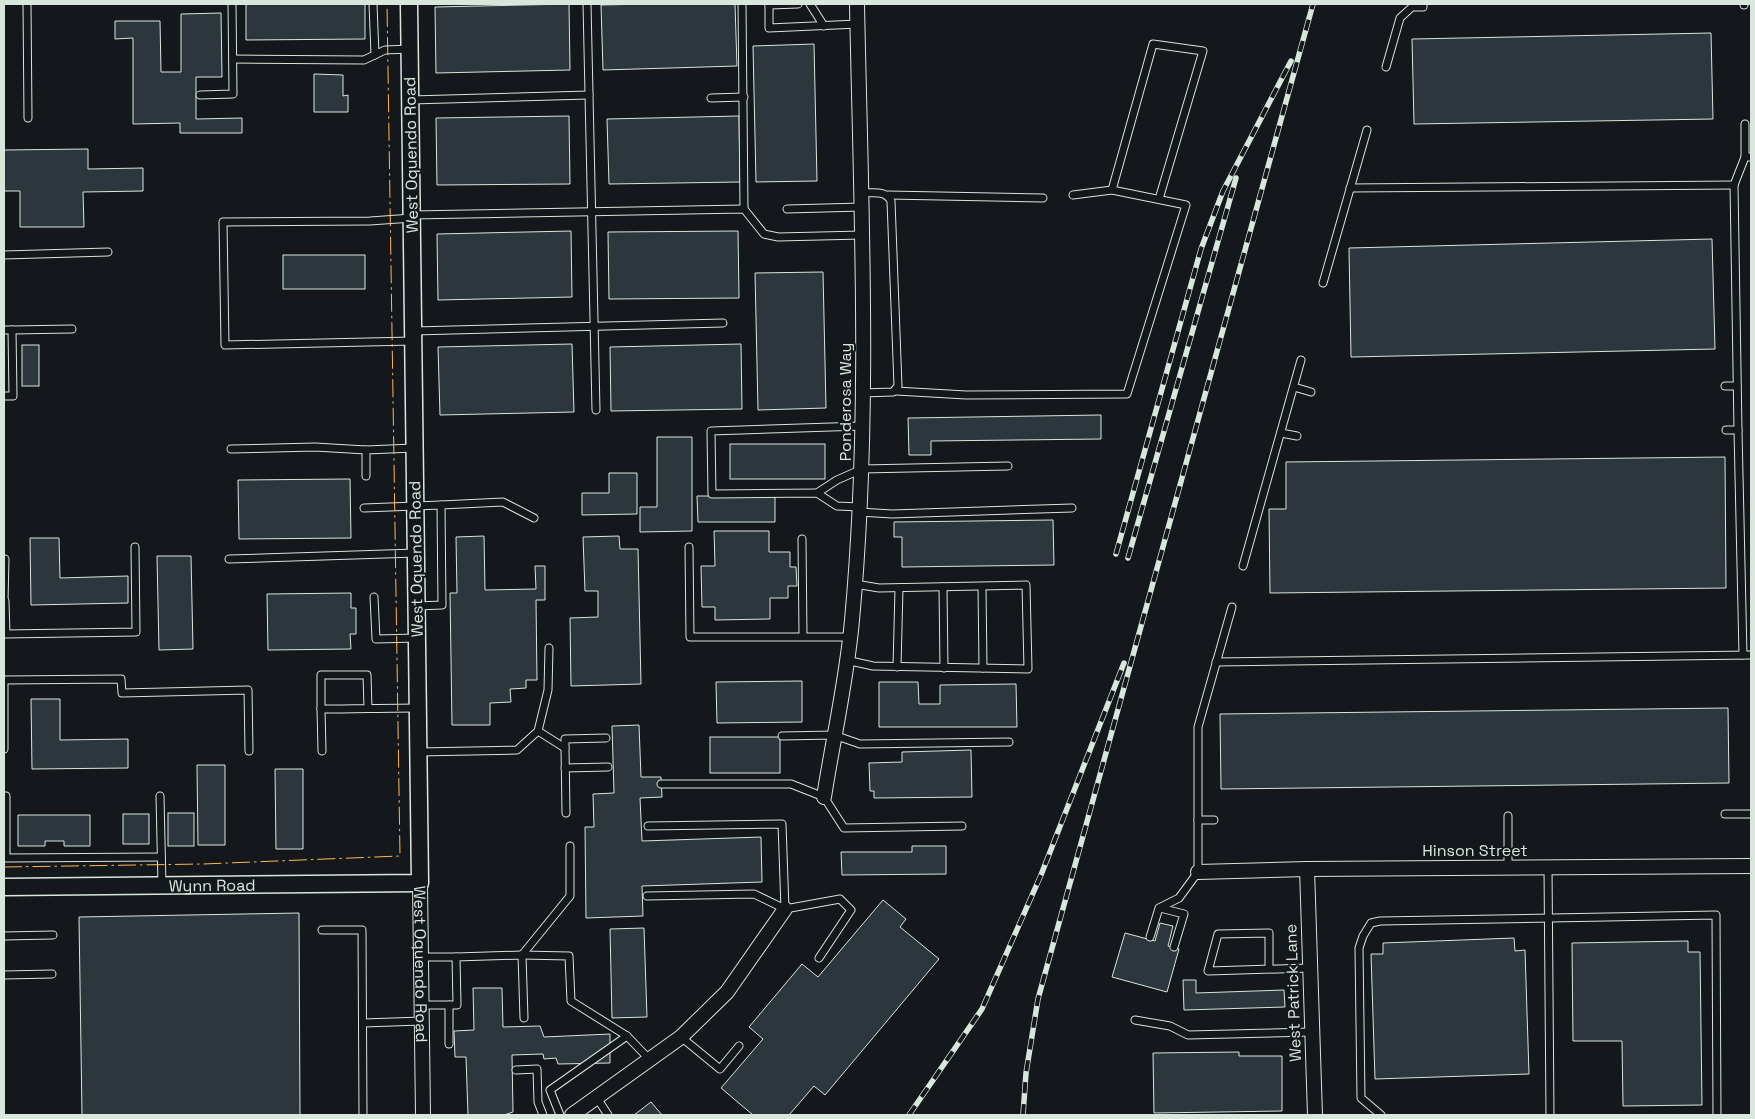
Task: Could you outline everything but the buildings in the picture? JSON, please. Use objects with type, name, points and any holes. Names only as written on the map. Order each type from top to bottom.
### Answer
[{"type":"street","name":"West Oquendo Road","points":[[409,4],[424,1115]]},
{"type":"street","name":"Ponderosa Way","points":[[824,797],[850,637],[862,469],[862,200],[857,4]]},
{"type":"street","name":"Hinson Street","points":[[1198,872],[1307,869],[1751,866]]},
{"type":"street","name":"West Patrick Lane","points":[[1307,869],[1315,1115]]},
{"type":"street","name":"Wynn Road","points":[[4,887],[420,883]]},
{"type":"street","points":[[572,1115],[681,1037],[727,992],[785,909]]},
{"type":"lane","points":[[27,4],[28,118]]},
{"type":"lane","points":[[200,96],[233,94],[232,4]]},
{"type":"lane","points":[[373,4],[375,55]]},
{"type":"lane","points":[[587,4],[596,410]]},
{"type":"lane","points":[[742,4],[744,209],[764,234],[778,236],[862,235]]},
{"type":"lane","points":[[798,4],[769,4],[769,28],[858,24]]},
{"type":"lane","points":[[810,4],[824,26]]},
{"type":"lane","points":[[1386,67],[1400,18],[1412,7],[1423,8],[1423,4]]},
{"type":"lane","points":[[1112,190],[1152,44],[1203,51],[1159,199]]},
{"type":"lane","points":[[233,59],[364,60],[385,50],[410,49]]},
{"type":"lane","points":[[411,100],[589,95]]},
{"type":"lane","points":[[711,98],[744,97]]},
{"type":"lane","points":[[1743,655],[1734,184],[1748,157],[1745,124]]},
{"type":"lane","points":[[1323,283],[1367,130]]},
{"type":"lane","points":[[1350,188],[1734,184]]},
{"type":"lane","points":[[862,393],[896,391],[966,395],[1127,394],[1186,205],[1112,190],[1073,195]]},
{"type":"lane","points":[[787,209],[862,200],[881,193],[888,196],[1043,198]]},
{"type":"lane","points":[[888,196],[891,201],[898,386],[896,391]]},
{"type":"lane","points":[[724,323],[593,327],[226,345],[223,222],[370,221],[412,217],[744,209]]},
{"type":"lane","points":[[4,255],[108,252]]},
{"type":"lane","points":[[4,330],[72,328]]},
{"type":"lane","points":[[4,396],[13,396],[12,330]]},
{"type":"lane","points":[[1243,566],[1302,360]]},
{"type":"lane","points":[[1725,386],[1737,386]]},
{"type":"lane","points":[[1294,387],[1311,392]]},
{"type":"lane","points":[[862,426],[711,431],[712,494],[817,493],[837,480],[862,469],[1008,466]]},
{"type":"lane","points":[[1726,430],[1738,430]]},
{"type":"lane","points":[[1281,433],[1297,436]]},
{"type":"lane","points":[[231,449],[315,447],[366,450],[415,448]]},
{"type":"lane","points":[[366,450],[366,476]]},
{"type":"lane","points":[[817,493],[837,506],[892,514],[1072,508]]},
{"type":"lane","points":[[364,508],[503,502],[534,518]]},
{"type":"lane","points":[[417,606],[442,606],[441,505]]},
{"type":"lane","points":[[802,539],[804,635]]},
{"type":"lane","points":[[5,559],[6,634],[136,632],[135,546]]},
{"type":"lane","points":[[689,547],[690,637],[804,635],[850,637]]},
{"type":"lane","points":[[229,559],[416,553]]},
{"type":"lane","points":[[846,660],[873,666],[1028,669],[1026,585],[879,588],[855,584]]},
{"type":"lane","points":[[943,587],[944,668]]},
{"type":"lane","points":[[982,587],[983,668]]},
{"type":"lane","points":[[897,667],[899,588]]},
{"type":"lane","points":[[374,597],[376,639],[417,638]]},
{"type":"lane","points":[[1150,937],[1159,908],[1179,898],[1198,872],[1198,727],[1232,607]]},
{"type":"lane","points":[[419,752],[517,750],[538,731],[548,690],[549,648]]},
{"type":"lane","points":[[1216,662],[1751,655]]},
{"type":"lane","points":[[322,751],[320,675],[367,675],[368,708]]},
{"type":"lane","points":[[4,749],[4,680],[121,679],[122,693],[248,690],[249,751]]},
{"type":"lane","points":[[321,709],[418,708]]},
{"type":"lane","points":[[538,731],[565,748]]},
{"type":"lane","points":[[782,736],[834,735],[860,744],[1009,742]]},
{"type":"lane","points":[[566,813],[565,739],[606,738]]},
{"type":"lane","points":[[565,768],[608,768]]},
{"type":"lane","points":[[661,784],[791,784],[824,797],[844,828],[962,826]]},
{"type":"lane","points":[[4,796],[6,796],[6,858],[161,857]]},
{"type":"lane","points":[[160,796],[162,886]]},
{"type":"lane","points":[[1725,814],[1751,814]]},
{"type":"lane","points":[[1508,816],[1508,868]]},
{"type":"lane","points":[[1198,820],[1214,820]]},
{"type":"lane","points":[[648,826],[782,824],[785,909]]},
{"type":"lane","points":[[524,1018],[522,955],[570,896],[570,846]]},
{"type":"lane","points":[[1548,867],[1550,917],[1550,1115]]},
{"type":"lane","points":[[647,896],[754,894],[785,909],[840,899],[851,910],[820,958]]},
{"type":"lane","points":[[1159,908],[1184,914],[1174,947]]},
{"type":"lane","points":[[1381,1115],[1361,1098],[1359,948],[1363,936],[1371,923],[1380,921],[1550,917],[1716,915],[1717,1115]]},
{"type":"lane","points":[[322,930],[362,930],[363,1115]]},
{"type":"lane","points":[[4,936],[53,934]]},
{"type":"lane","points":[[1269,969],[1269,934],[1218,934],[1208,971],[1310,968]]},
{"type":"lane","points":[[421,957],[570,956],[570,1001],[627,1036],[650,1060]]},
{"type":"lane","points":[[422,1005],[457,1005],[456,957]]},
{"type":"lane","points":[[4,975],[52,974]]},
{"type":"lane","points":[[449,1005],[449,1044]]},
{"type":"lane","points":[[1135,1020],[1170,1026],[1188,1035],[1312,1032]]},
{"type":"lane","points":[[363,1022],[422,1021]]},
{"type":"lane","points":[[560,1115],[550,1090],[627,1036]]},
{"type":"lane","points":[[681,1037],[720,1069],[739,1046]]},
{"type":"lane","points":[[516,1070],[537,1069],[538,1102],[544,1115]]},
{"type":"lane","points":[[597,1098],[608,1115]]},
{"type":"railway","points":[[1023,1115],[1026,1073],[1038,999],[1313,4]]},
{"type":"railway","points":[[1116,554],[1201,249],[1223,191],[1291,61]]},
{"type":"railway","points":[[1128,558],[1236,178]]},
{"type":"railway","points":[[909,1115],[982,1009],[1041,875],[1124,663]]},
{"type":"power","points":[[4,867],[203,864],[400,856],[387,4]]}]
